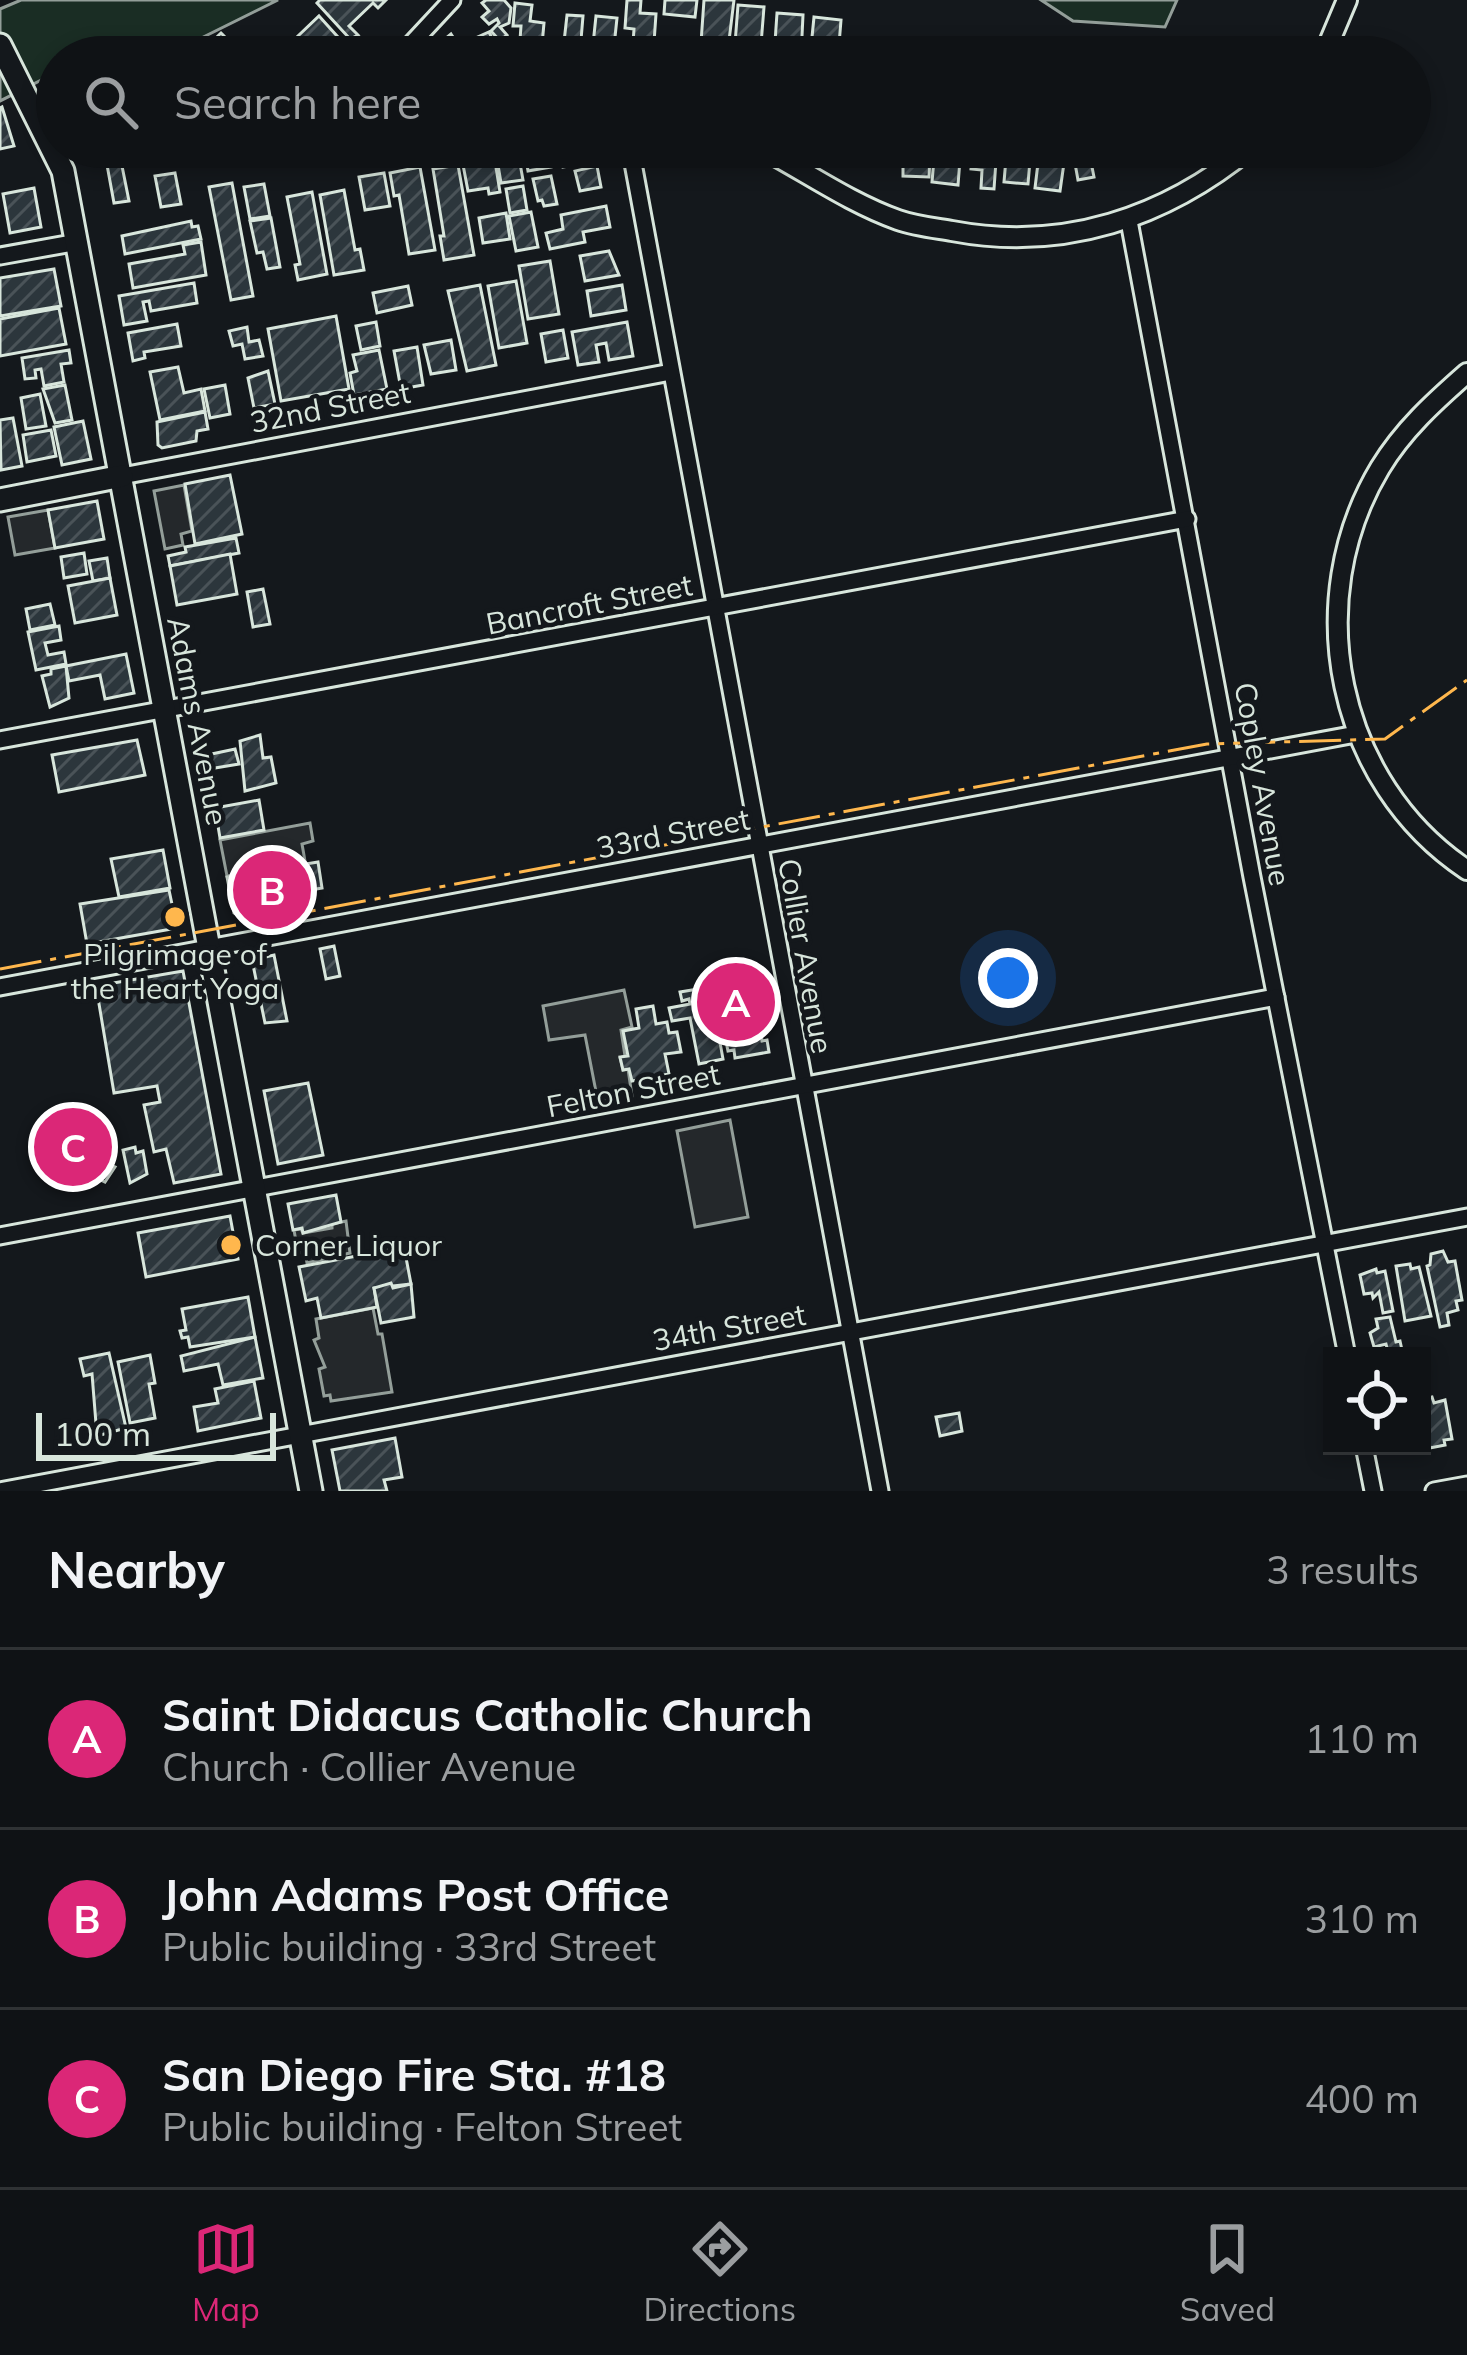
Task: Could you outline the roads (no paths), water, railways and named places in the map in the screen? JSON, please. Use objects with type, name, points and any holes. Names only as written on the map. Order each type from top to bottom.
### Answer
[{"type":"main road","name":"Adams Avenue","points":[[0,45],[36,101]]},
{"type":"main road","name":"Adams Avenue","points":[[61,168],[311,1491]]},
{"type":"main road","name":"32nd Street","points":[[0,500],[122,476]]},
{"type":"street","points":[[419,36],[452,0]]},
{"type":"street","points":[[1332,36],[1347,0]]},
{"type":"street","name":"Collier Avenue","points":[[634,168],[880,1491]]},
{"type":"street","points":[[796,168],[865,207],[903,222],[985,238],[1031,238],[1129,221],[1177,198],[1221,168]]},
{"type":"street","name":"Copley Avenue","points":[[1129,221],[1345,1347]]},
{"type":"street","points":[[0,256],[78,242]]},
{"type":"street","name":"32nd Street","points":[[122,476],[671,372]]},
{"type":"street","points":[[1467,373],[1418,416],[1380,467],[1355,520],[1340,571],[1336,609],[1338,659],[1356,734],[1383,782],[1423,833],[1467,870]]},
{"type":"street","name":"Bancroft Street","points":[[0,740],[1187,519]]},
{"type":"street","name":"33rd Street","points":[[0,987],[1356,734]]},
{"type":"street","name":"Felton Street","points":[[0,1236],[1276,997]]},
{"type":"street","name":"34th Street","points":[[0,1491],[1467,1217]]},
{"type":"street","points":[[1366,1455],[1373,1491]]},
{"type":"street","points":[[1434,1491],[1467,1485]]},
{"type":"place","name":"John Adams Post Office","points":[[272,890]]},
{"type":"place","name":"Pilgrimage of the Heart Yoga","points":[[175,917]]},
{"type":"place","name":"Saint Didacus Catholic Church","points":[[736,1002]]},
{"type":"place","name":"San Diego Fire Sta. #18","points":[[73,1147]]},
{"type":"place","name":"Corner Liquor","points":[[231,1245]]}]
